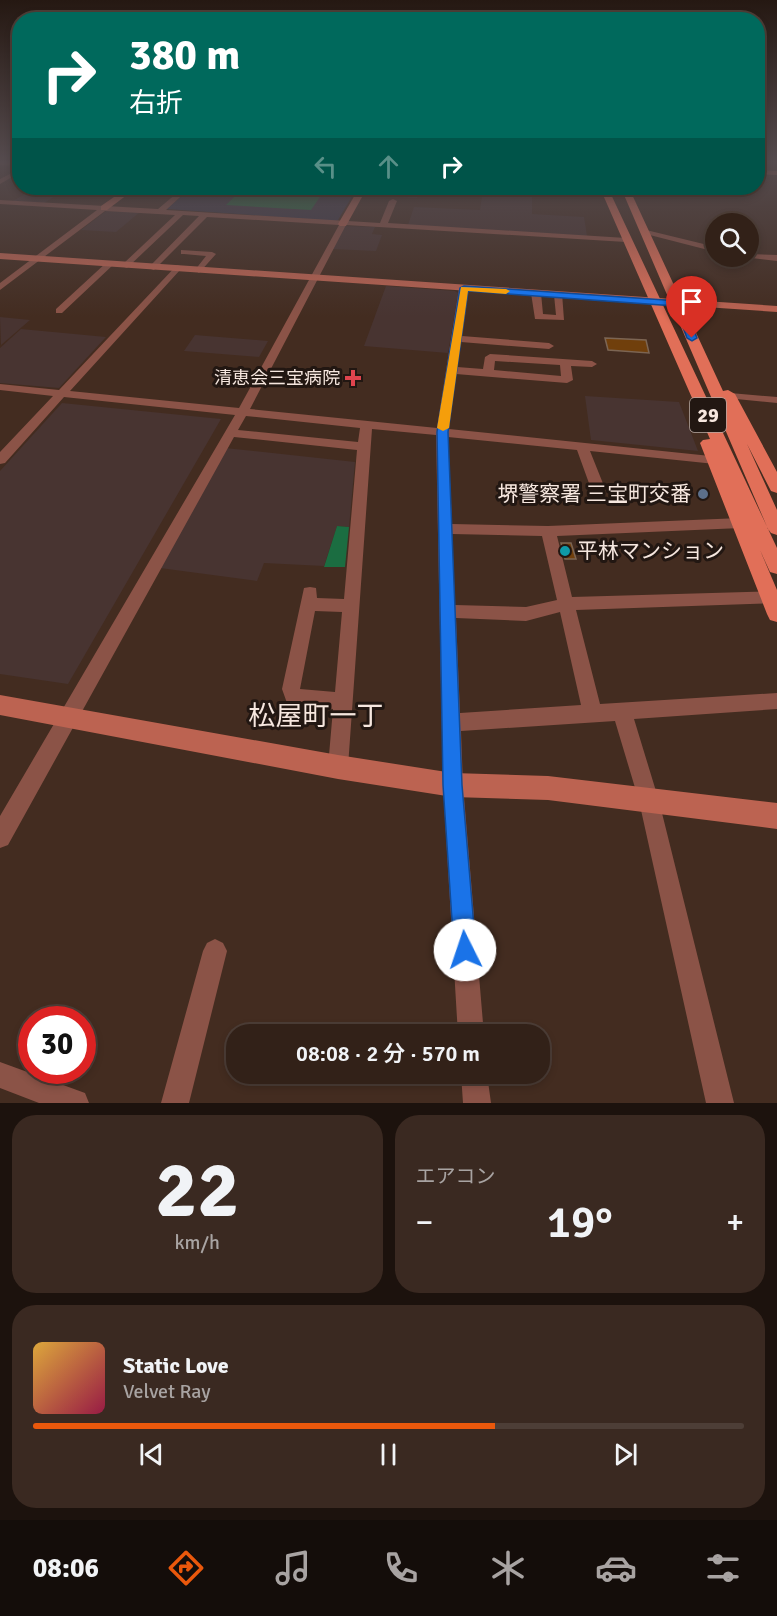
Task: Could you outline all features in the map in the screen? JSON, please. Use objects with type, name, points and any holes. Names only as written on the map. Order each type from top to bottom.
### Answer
[{"type":"main road","points":[[615,213],[655,302],[668,351],[774,597],[777,614]]},
{"type":"main road","points":[[637,213],[679,303],[777,487]]},
{"type":"main road","name":"29","points":[[655,302],[769,529]]},
{"type":"main road","name":"29","points":[[679,303],[769,529],[777,567]]},
{"type":"street","points":[[0,287],[97,213]]},
{"type":"street","points":[[127,265],[181,213]]},
{"type":"street","points":[[187,213],[626,240]]},
{"type":"street","points":[[0,837],[243,411],[349,213]]},
{"type":"street","points":[[383,226],[388,213]]},
{"type":"street","points":[[154,267],[205,215]]},
{"type":"street","points":[[645,231],[705,247]]},
{"type":"street","points":[[184,252],[212,254],[199,270]]},
{"type":"street","points":[[0,256],[777,309]]},
{"type":"street","points":[[759,257],[777,258]]},
{"type":"street","points":[[59,311],[86,290],[110,264]]},
{"type":"street","points":[[0,460],[177,268]]},
{"type":"street","points":[[464,288],[442,432],[453,785],[470,1024]]},
{"type":"street","points":[[536,293],[538,317],[561,318],[559,295]]},
{"type":"street","points":[[456,339],[549,346]]},
{"type":"street","points":[[488,373],[490,357],[592,364]]},
{"type":"street","points":[[452,370],[567,380],[566,362]]},
{"type":"street","points":[[0,387],[715,460]]},
{"type":"street","points":[[730,396],[777,400]]},
{"type":"street","points":[[338,768],[366,424]]},
{"type":"street","points":[[230,433],[365,447]]},
{"type":"street","points":[[582,446],[597,486]]},
{"type":"street","points":[[446,529],[548,531],[741,523]]},
{"type":"street","points":[[548,531],[593,715]]},
{"type":"street","points":[[448,611],[526,614],[567,604],[774,597]]},
{"type":"street","points":[[344,701],[293,696],[291,689],[309,599],[352,606]]},
{"type":"street","points":[[451,723],[777,701]]},
{"type":"street","points":[[0,705],[338,768],[453,785],[548,788],[777,816]]},
{"type":"street","points":[[622,712],[649,801],[720,1103]]},
{"type":"street","points":[[175,1103],[215,951]]},
{"type":"street","points":[[0,1075],[75,1103]]},
{"type":"street","points":[[475,1084],[477,1103]]},
{"type":"shaded area","points":[[103,213],[138,213],[116,232],[81,230]]},
{"type":"shaded area","points":[[230,213],[342,213],[335,221]]},
{"type":"shaded area","points":[[412,213],[532,213],[584,217],[587,236],[408,225]]},
{"type":"shaded area","points":[[344,226],[375,227],[372,234],[382,235],[376,251],[332,249]]},
{"type":"shaded area","points":[[386,286],[458,293],[448,353],[364,346]]},
{"type":"shaded area","points":[[0,317],[30,320],[1,345]]},
{"type":"shaded area","points":[[21,329],[106,337],[59,388],[0,383],[0,348]]},
{"type":"shaded area","points":[[195,335],[268,341],[259,357],[184,351]]},
{"type":"shaded area","points":[[585,396],[679,402],[698,451],[591,440]]},
{"type":"shaded area","points":[[62,403],[221,419],[68,684],[0,674],[0,471]]},
{"type":"shaded area","points":[[225,448],[355,462],[349,527],[337,526],[324,566],[264,563],[257,581],[160,568]]},
{"type":"green space","points":[[337,526],[349,527],[345,567],[324,567]]},
{"type":"building","points":[[605,338],[646,340],[649,353],[608,350]]},
{"type":"building","points":[[561,543],[571,543],[576,559],[565,559]]},
{"type":"slow traffic","points":[[443,428],[464,288],[506,291]]},
{"type":"place","name":"清恵会三宝病院","points":[[353,378]]},
{"type":"place","name":"堺警察署 三宝町交番","points":[[703,494]]},
{"type":"place","name":"平林マンション","points":[[565,551]]},
{"type":"district","name":"松屋町一丁","points":[[316,716]]},
{"type":"route","points":[[465,950],[453,785],[442,432],[464,288],[679,303],[692,338]]}]
